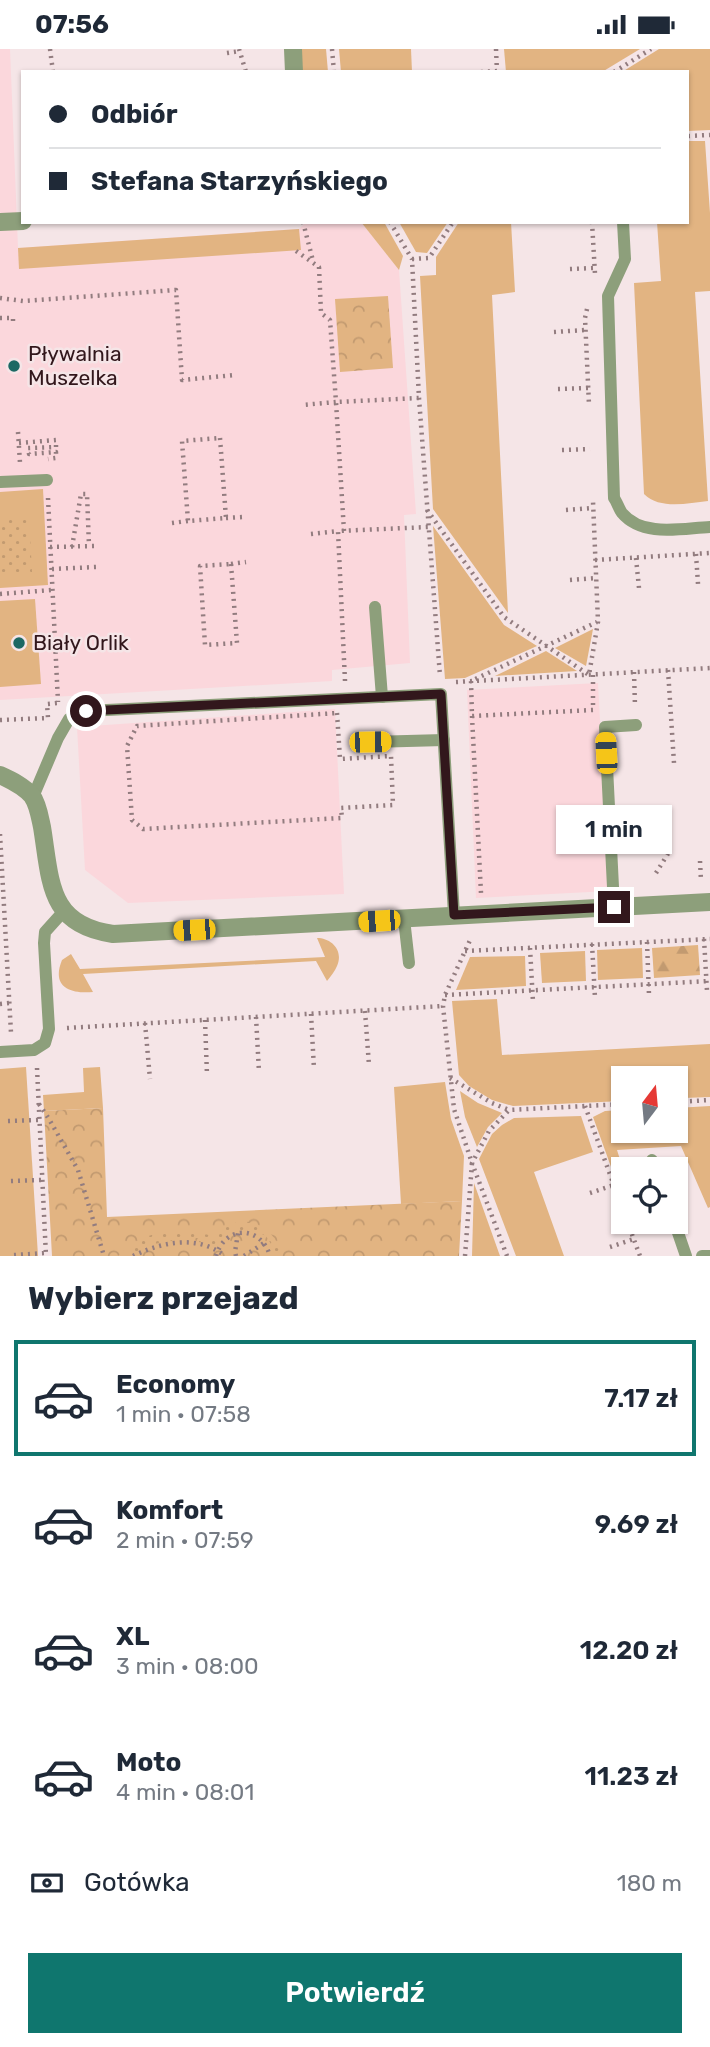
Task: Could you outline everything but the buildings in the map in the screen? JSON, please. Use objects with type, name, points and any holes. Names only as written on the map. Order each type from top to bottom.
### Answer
[{"type":"street","points":[[293,49],[294,70]]},
{"type":"street","points":[[0,222],[21,221]]},
{"type":"street","points":[[0,775],[15,782],[33,797],[40,818],[56,897],[64,912],[84,927],[98,932],[113,934],[710,902]]},
{"type":"lane","points":[[623,224],[625,260],[608,296],[614,498],[623,514],[641,526],[658,530],[710,527]]},
{"type":"lane","points":[[0,482],[47,479]]},
{"type":"lane","points":[[375,607],[382,697]]},
{"type":"lane","points":[[33,797],[69,719],[86,711],[382,697],[441,689],[454,915]]},
{"type":"lane","points":[[614,907],[605,727],[636,725]]},
{"type":"lane","points":[[370,742],[444,740]]},
{"type":"lane","points":[[6,1052],[34,1050],[45,1043],[49,1028],[45,932],[64,912]]},
{"type":"lane","points":[[404,919],[409,963]]},
{"type":"lane","points":[[678,1234],[685,1256]]},
{"type":"lane","points":[[702,1256],[710,1256]]},
{"type":"path","points":[[50,49],[52,70]]},
{"type":"path","points":[[332,49],[334,70]]},
{"type":"path","points":[[496,49],[497,70]]},
{"type":"path","points":[[617,70],[652,49]]},
{"type":"path","points":[[227,53],[239,50],[245,70]]},
{"type":"path","points":[[689,136],[710,135]]},
{"type":"path","points":[[304,224],[313,262]]},
{"type":"path","points":[[391,224],[412,259],[419,398],[441,689],[471,681],[598,622]]},
{"type":"path","points":[[412,259],[429,258],[452,224]]},
{"type":"path","points":[[296,251],[319,267],[321,313],[330,320],[336,402],[345,684]]},
{"type":"path","points":[[570,269],[594,268]]},
{"type":"path","points":[[0,298],[23,301],[176,290],[182,380],[235,375]]},
{"type":"path","points":[[0,318],[13,318],[13,324]]},
{"type":"path","points":[[554,332],[585,330]]},
{"type":"path","points":[[331,339],[338,339]]},
{"type":"path","points":[[558,390],[588,389]]},
{"type":"path","points":[[302,405],[419,398]]},
{"type":"path","points":[[18,432],[19,450]]},
{"type":"path","points":[[188,521],[182,441],[220,438],[226,518]]},
{"type":"path","points":[[19,443],[56,440],[56,447],[28,448],[29,454],[56,452],[56,458],[19,460]]},
{"type":"path","points":[[562,450],[590,449]]},
{"type":"path","points":[[0,720],[48,718],[47,703],[58,702],[47,479]]},
{"type":"path","points":[[50,547],[72,547],[92,546],[87,494],[81,494],[72,547]]},
{"type":"path","points":[[566,510],[593,508]]},
{"type":"path","points":[[427,510],[505,617],[591,675]]},
{"type":"path","points":[[172,523],[244,517]]},
{"type":"path","points":[[311,534],[428,527]]},
{"type":"path","points":[[595,560],[710,553]]},
{"type":"path","points":[[696,554],[698,584]]},
{"type":"path","points":[[636,558],[639,588]]},
{"type":"path","points":[[231,564],[237,643],[205,645],[200,566],[246,562]]},
{"type":"path","points":[[52,569],[96,567]]},
{"type":"path","points":[[570,580],[596,578]]},
{"type":"path","points":[[0,594],[52,590]]},
{"type":"path","points":[[471,681],[710,668]]},
{"type":"path","points":[[668,670],[674,763]]},
{"type":"path","points":[[634,672],[635,700]]},
{"type":"path","points":[[472,716],[593,710],[591,675]]},
{"type":"path","points":[[471,681],[482,914],[445,995],[443,1006],[454,1108],[507,1256]]},
{"type":"path","points":[[337,713],[340,759],[391,756],[393,805],[341,808],[342,818],[143,829],[132,820],[127,745],[137,726],[225,720],[337,713]]},
{"type":"path","points":[[484,715],[485,722]]},
{"type":"path","points":[[0,834],[3,938],[11,1031],[6,1052]]},
{"type":"path","points":[[656,873],[669,852]]},
{"type":"path","points":[[700,861],[701,885]]},
{"type":"path","points":[[465,951],[707,939],[707,991]]},
{"type":"path","points":[[647,942],[649,995]]},
{"type":"path","points":[[592,944],[595,998]]},
{"type":"path","points":[[530,948],[533,1002]]},
{"type":"path","points":[[445,995],[708,981]]},
{"type":"path","points":[[0,1004],[10,1003]]},
{"type":"path","points":[[11,1031],[443,1006]]},
{"type":"path","points":[[365,1011],[369,1065]]},
{"type":"path","points":[[311,1014],[314,1069]]},
{"type":"path","points":[[256,1017],[259,1072]]},
{"type":"path","points":[[205,1020],[206,1075]]},
{"type":"path","points":[[145,1023],[150,1079]]},
{"type":"path","points":[[15,1255],[46,1255],[36,1064]]},
{"type":"path","points":[[450,1078],[509,1110],[611,1105]]},
{"type":"path","points":[[688,1101],[710,1100]]},
{"type":"path","points":[[38,1104],[50,1119],[78,1170],[104,1256]]},
{"type":"path","points":[[585,1106],[611,1177]]},
{"type":"path","points":[[465,1256],[472,1163],[489,1131],[509,1110]]},
{"type":"path","points":[[8,1121],[39,1120]]},
{"type":"path","points":[[11,1181],[42,1180]]},
{"type":"path","points":[[590,1193],[611,1186]]},
{"type":"path","points":[[236,1256],[238,1233]]},
{"type":"path","points":[[217,1253],[226,1238],[238,1233],[251,1234],[264,1243],[270,1256]]},
{"type":"path","points":[[632,1234],[640,1256]]},
{"type":"path","points":[[610,1247],[634,1239]]},
{"type":"path","points":[[133,1256],[176,1242],[204,1245],[225,1256]]},
{"type":"path","points":[[244,1256],[264,1243]]},
{"type":"shaded area","points":[[0,49],[10,49],[18,248],[299,229],[304,224],[363,224],[399,270],[416,514],[404,515],[410,663],[332,670],[332,681],[0,700]]},
{"type":"shaded area","points":[[598,683],[609,891],[476,898],[467,690]]},
{"type":"shaded area","points":[[335,709],[344,894],[128,903],[85,870],[77,727]]},
{"type":"green space","points":[[301,49],[326,49],[328,70],[302,70]]},
{"type":"green space","points":[[339,49],[411,49],[412,70],[341,70]]},
{"type":"green space","points":[[504,49],[640,49],[605,70],[506,70]]},
{"type":"green space","points":[[659,49],[710,49],[710,130],[689,131],[689,70],[625,70]]},
{"type":"green space","points":[[689,141],[705,141],[710,213],[710,291],[695,292],[708,501],[666,504],[644,494],[634,283],[661,281],[657,224],[689,224]]},
{"type":"green space","points":[[363,224],[385,224],[403,256],[399,270]]},
{"type":"green space","points":[[400,224],[447,224],[427,253],[416,252]]},
{"type":"green space","points":[[458,224],[511,224],[515,292],[492,295],[508,613],[433,509],[420,276],[436,275],[436,257]]},
{"type":"green space","points":[[299,229],[301,250],[19,269],[18,248]]},
{"type":"green space","points":[[388,296],[393,368],[340,372],[335,299]]},
{"type":"green space","points":[[43,489],[48,585],[0,588],[0,492]]},
{"type":"green space","points":[[29,516],[32,572],[0,574],[0,518]]},
{"type":"green space","points":[[433,526],[504,625],[537,646],[465,678],[445,679]]},
{"type":"green space","name":"Biały Orlik","points":[[35,599],[41,684],[0,687],[0,601]]},
{"type":"green space","points":[[593,629],[586,666],[555,648]]},
{"type":"green space","points":[[546,651],[577,671],[495,676]]},
{"type":"green space","points":[[317,938],[327,940],[335,946],[339,955],[336,968],[327,981],[316,961],[83,974],[93,992],[70,990],[61,983],[59,977],[62,960],[71,954],[80,969],[325,957]]},
{"type":"green space","points":[[698,945],[700,975],[654,978],[652,948]]},
{"type":"green space","points":[[642,948],[643,978],[598,980],[597,950]]},
{"type":"green space","points":[[585,951],[586,981],[542,983],[540,953]]},
{"type":"green space","points":[[525,956],[526,986],[456,990],[470,957]]},
{"type":"green space","points":[[497,999],[502,1055],[710,1044],[710,1097],[688,1098],[688,1066],[611,1066],[611,1102],[513,1106],[492,1100],[469,1086],[459,1075],[452,1001]]},
{"type":"green space","points":[[26,1067],[38,1256],[0,1256],[0,1069]]},
{"type":"green space","points":[[100,1067],[103,1108],[44,1111],[43,1095],[84,1092],[83,1068]]},
{"type":"green space","points":[[445,1082],[451,1119],[464,1156],[462,1201],[401,1204],[394,1087]]},
{"type":"green space","points":[[460,1091],[478,1103],[502,1113],[488,1127],[477,1147],[465,1117]]},
{"type":"green space","points":[[710,1106],[708,1208],[681,1146],[617,1150],[619,1157],[611,1157],[611,1167],[593,1117],[611,1111],[611,1143],[688,1143],[688,1107]]},
{"type":"green space","points":[[103,1108],[107,1217],[462,1201],[459,1256],[52,1256],[44,1111]]},
{"type":"green space","points":[[581,1116],[593,1152],[534,1172],[564,1256],[516,1256],[479,1159],[492,1134],[514,1118]]},
{"type":"green space","points":[[474,1183],[500,1256],[472,1256]]},
{"type":"green space","points":[[242,1221],[256,1224],[268,1231],[273,1236],[281,1256],[273,1256],[266,1236],[235,1231],[224,1236],[216,1246],[199,1242],[199,1238],[166,1240],[133,1253],[131,1251],[125,1256],[118,1256],[137,1242],[158,1233],[175,1231],[183,1234],[185,1231],[210,1235]]},
{"type":"place","name":"Pływalnia Muszelka","points":[[14,366]]},
{"type":"place","name":"Biały Orlik","points":[[19,643]]},
{"type":"route","points":[[86,711],[441,694],[454,915],[614,907]]}]
